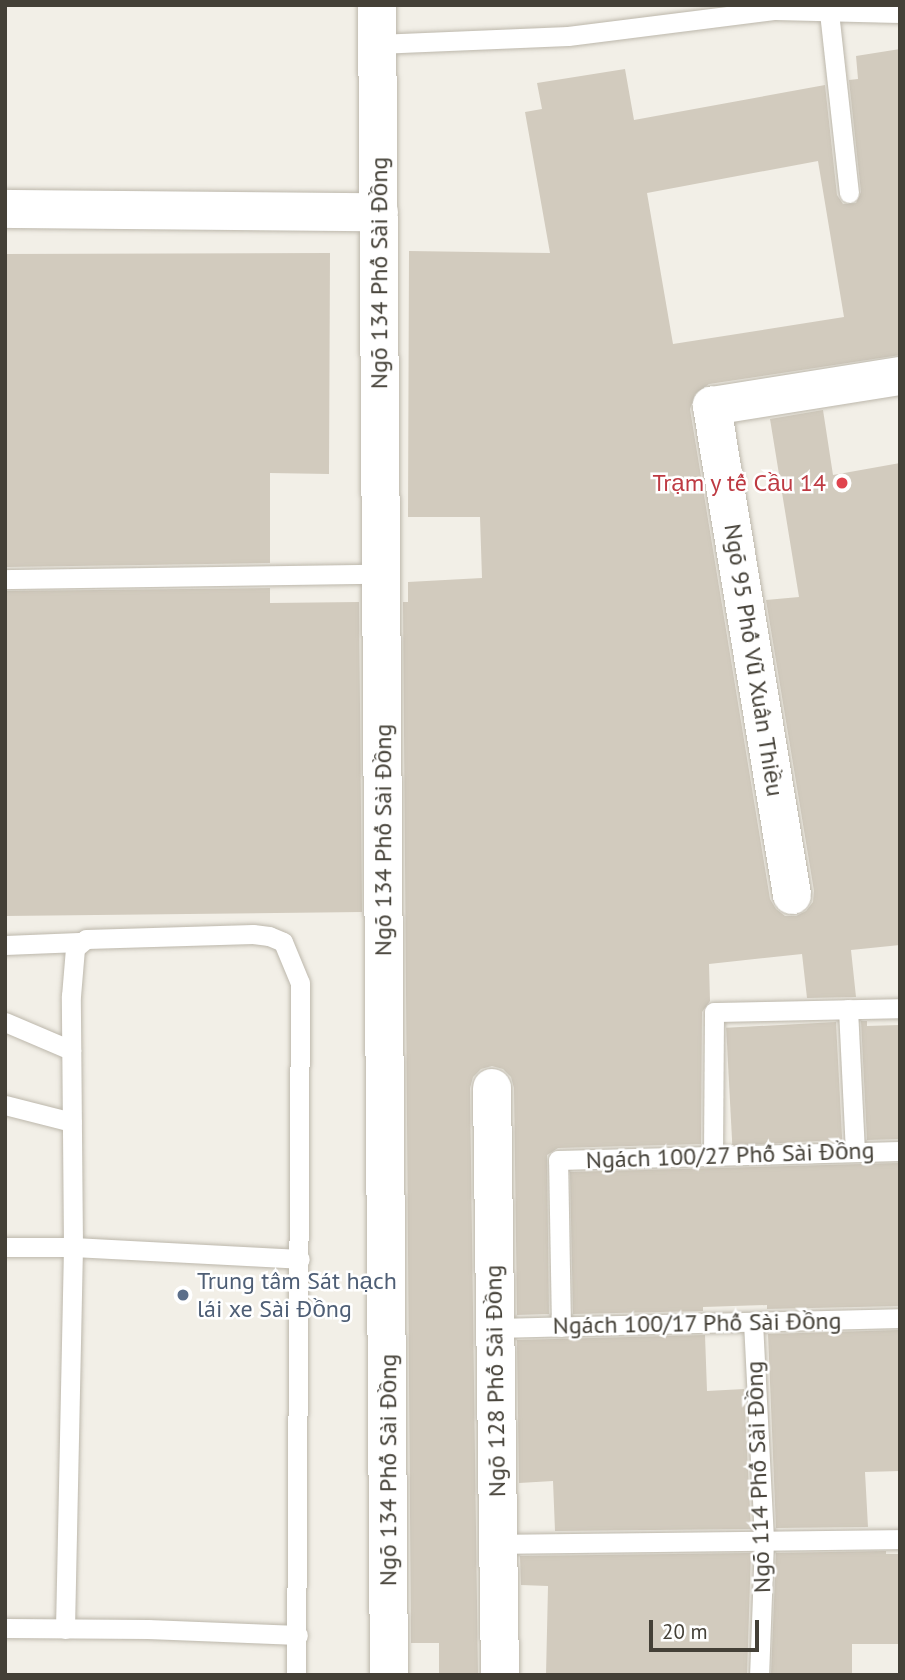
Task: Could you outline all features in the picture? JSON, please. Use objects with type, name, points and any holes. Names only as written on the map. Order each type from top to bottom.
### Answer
[{"type":"street","name":"Ngõ 134 Phố Sài Đồng","points":[[377,5],[389,1675]]},
{"type":"street","points":[[5,209],[379,212]]},
{"type":"street","name":"Ngõ 95 Phố Vũ Xuân Thiều","points":[[792,895],[712,407],[900,376]]},
{"type":"street","name":"Ngõ 128 Phố Sài Đồng","points":[[492,1088],[500,1675]]},
{"type":"lane","points":[[377,44],[568,36],[774,8],[900,13]]},
{"type":"lane","points":[[830,12],[849,193]]},
{"type":"lane","points":[[5,579],[382,574]]},
{"type":"lane","points":[[5,945],[79,942],[86,939],[134,936],[253,934],[282,942],[300,982],[296,1675]]},
{"type":"lane","points":[[65,1629],[73,1247],[71,996],[75,948],[79,942]]},
{"type":"lane","points":[[713,1156],[714,1012],[900,1008]]},
{"type":"lane","points":[[848,1009],[855,1152]]},
{"type":"lane","points":[[5,1021],[71,1050]]},
{"type":"lane","points":[[5,1105],[72,1122]]},
{"type":"lane","name":"Ngách 100/27 Phố Sài Đồng","points":[[561,1327],[558,1160],[900,1151]]},
{"type":"lane","points":[[5,1247],[73,1247],[300,1258]]},
{"type":"lane","name":"Ngách 100/17 Phố Sài Đồng","points":[[495,1328],[900,1318]]},
{"type":"lane","name":"Ngõ 114 Phố Sài Đồng","points":[[753,1322],[764,1541],[759,1675]]},
{"type":"lane","points":[[498,1545],[900,1539]]},
{"type":"lane","points":[[5,1628],[148,1629],[298,1635]]},
{"type":"building","points":[[900,49],[900,355],[709,384],[695,394],[690,409],[770,899],[776,909],[785,916],[796,916],[806,911],[813,902],[814,891],[766,600],[799,597],[770,419],[823,410],[833,475],[900,463],[900,945],[851,950],[856,997],[807,998],[802,954],[709,964],[710,1001],[702,1012],[701,1144],[558,1148],[547,1155],[549,1314],[517,1315],[514,1088],[511,1077],[503,1069],[492,1066],[481,1069],[473,1077],[470,1088],[478,1675],[439,1675],[439,1643],[411,1643],[403,602],[408,602],[408,582],[482,578],[480,517],[408,517],[409,251],[550,253],[525,112],[542,109],[537,83],[625,69],[634,120],[825,85],[837,195],[843,204],[856,203],[861,192],[849,80],[858,79],[856,56]],"holes":[[[818,161],[844,317],[673,344],[647,193]]]},
{"type":"building","points":[[330,253],[329,474],[270,473],[270,563],[5,567],[5,254]]},
{"type":"building","points":[[270,588],[270,603],[359,602],[362,912],[5,916],[5,591]]},
{"type":"building","points":[[861,1021],[867,1021],[867,1026],[900,1025],[900,1139],[867,1140]]},
{"type":"building","points":[[836,1022],[842,1140],[732,1146],[726,1028]]},
{"type":"building","points":[[900,1163],[900,1306],[767,1309],[767,1305],[703,1307],[703,1311],[573,1314],[570,1172]]},
{"type":"building","points":[[900,1330],[900,1471],[865,1472],[868,1527],[776,1528],[768,1334]]},
{"type":"building","points":[[705,1335],[707,1391],[744,1389],[751,1529],[555,1531],[553,1481],[519,1483],[517,1340]]},
{"type":"building","points":[[886,1551],[886,1554],[900,1554],[900,1644],[852,1644],[852,1675],[771,1675],[776,1553]]},
{"type":"building","points":[[751,1553],[747,1675],[546,1675],[548,1586],[521,1585],[520,1556]]},
{"type":"place","name":"Trạm y tế Cầu 14","points":[[842,483]]},
{"type":"place","name":"Trung tâm Sát hạch lái xe Sài Đồng","points":[[183,1295]]}]
